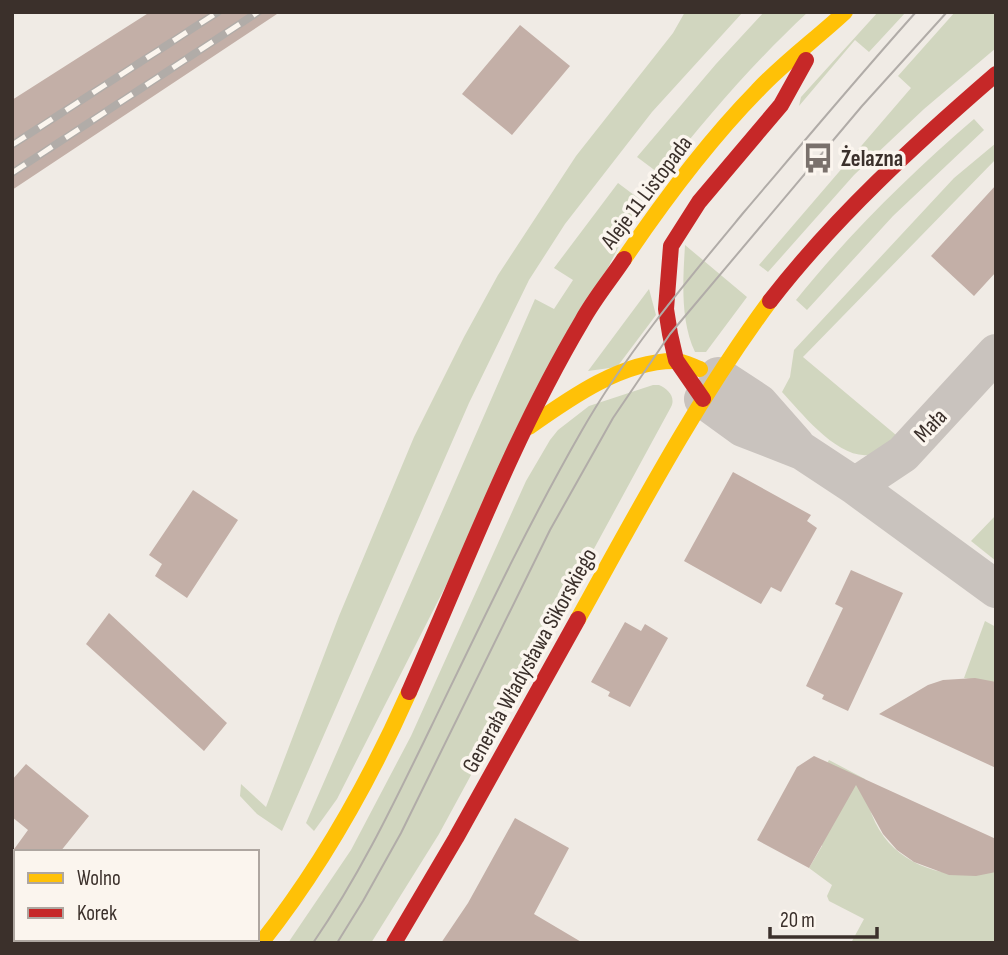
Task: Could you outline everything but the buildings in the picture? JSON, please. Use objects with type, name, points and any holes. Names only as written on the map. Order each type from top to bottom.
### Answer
[{"type":"main road","name":"Aleje 11 Listopada","points":[[524,430],[583,320],[661,205],[758,88],[845,12]]},
{"type":"main road","points":[[710,387],[676,360],[666,309],[671,246],[699,202],[781,104],[821,35]]},
{"type":"main road","points":[[710,387],[773,297],[844,216],[914,146],[996,75]]},
{"type":"main road","points":[[261,943],[311,874],[365,784],[449,603],[524,430],[565,401],[617,376],[648,365],[676,360],[710,387]]},
{"type":"main road","name":"Generała Władysława Sikorskiego","points":[[394,943],[460,833],[570,630],[710,387]]},
{"type":"street","name":"Mała","points":[[855,486],[903,454],[996,354]]},
{"type":"street","points":[[710,387],[743,428],[802,451],[855,486],[996,589]]},
{"type":"green space","points":[[685,12],[743,12],[652,112],[565,224],[529,280],[469,403],[282,831],[257,814],[240,796],[241,784],[266,807],[339,616],[414,437],[464,337],[498,275],[576,156],[673,33]]},
{"type":"green space","points":[[764,12],[808,12],[732,90],[661,175],[637,157]]},
{"type":"green space","points":[[878,12],[906,12],[869,52],[855,40],[799,106],[801,97]]},
{"type":"green space","points":[[955,12],[996,12],[996,48],[924,109],[854,175],[768,272],[759,265],[911,88],[898,76]]},
{"type":"green space","points":[[974,119],[984,130],[893,216],[807,310],[796,300],[837,251],[881,205]]},
{"type":"green space","points":[[996,143],[996,159],[803,357],[896,435],[880,451],[867,455],[839,447],[813,425],[782,392],[790,377],[794,350],[954,178]]},
{"type":"green space","points":[[618,183],[642,201],[337,799],[314,831],[306,823],[535,299],[554,309],[573,280],[554,268]]},
{"type":"green space","points":[[685,245],[747,297],[706,352],[695,352],[687,327],[684,300]]},
{"type":"green space","points":[[649,289],[656,315],[617,367],[588,371]]},
{"type":"green space","points":[[659,385],[668,391],[673,400],[671,407],[439,834],[371,943],[288,943],[351,850],[411,736],[526,481],[550,440],[558,430],[589,406]]},
{"type":"green space","points":[[996,515],[996,561],[971,541]]},
{"type":"green space","points":[[985,621],[996,627],[996,683],[964,678]]},
{"type":"green space","points":[[829,760],[865,779],[869,806],[877,826],[888,842],[902,855],[937,871],[976,874],[996,871],[996,943],[851,943],[864,919],[829,901],[827,896],[832,885],[809,868],[822,846],[812,789]]},
{"type":"tram line","points":[[313,943],[376,837],[522,541],[581,432],[617,374],[700,265],[916,12]]},
{"type":"tram line","points":[[337,943],[401,833],[550,530],[613,418],[670,334],[862,106],[947,12]]},
{"type":"railway","points":[[12,145],[218,12]]},
{"type":"railway","points":[[12,173],[258,12]]},
{"type":"traffic: slow","points":[[624,259],[721,130],[778,70],[845,12]]},
{"type":"traffic: slow","points":[[578,619],[693,417],[770,301]]},
{"type":"traffic: slow","points":[[529,427],[597,383],[635,367],[674,361],[700,369]]},
{"type":"traffic: slow","points":[[261,943],[304,884],[343,822],[378,758],[409,692]]},
{"type":"traffic: jam","points":[[703,399],[676,360],[670,334],[666,309],[671,246],[699,202],[781,105],[806,60]]},
{"type":"traffic: jam","points":[[770,301],[821,240],[877,182],[996,74]]},
{"type":"traffic: jam","points":[[409,692],[533,411],[587,313],[624,259]]},
{"type":"traffic: jam","points":[[394,943],[578,619]]},
{"type":"place","name":"Żelazna","points":[[818,158]]}]
